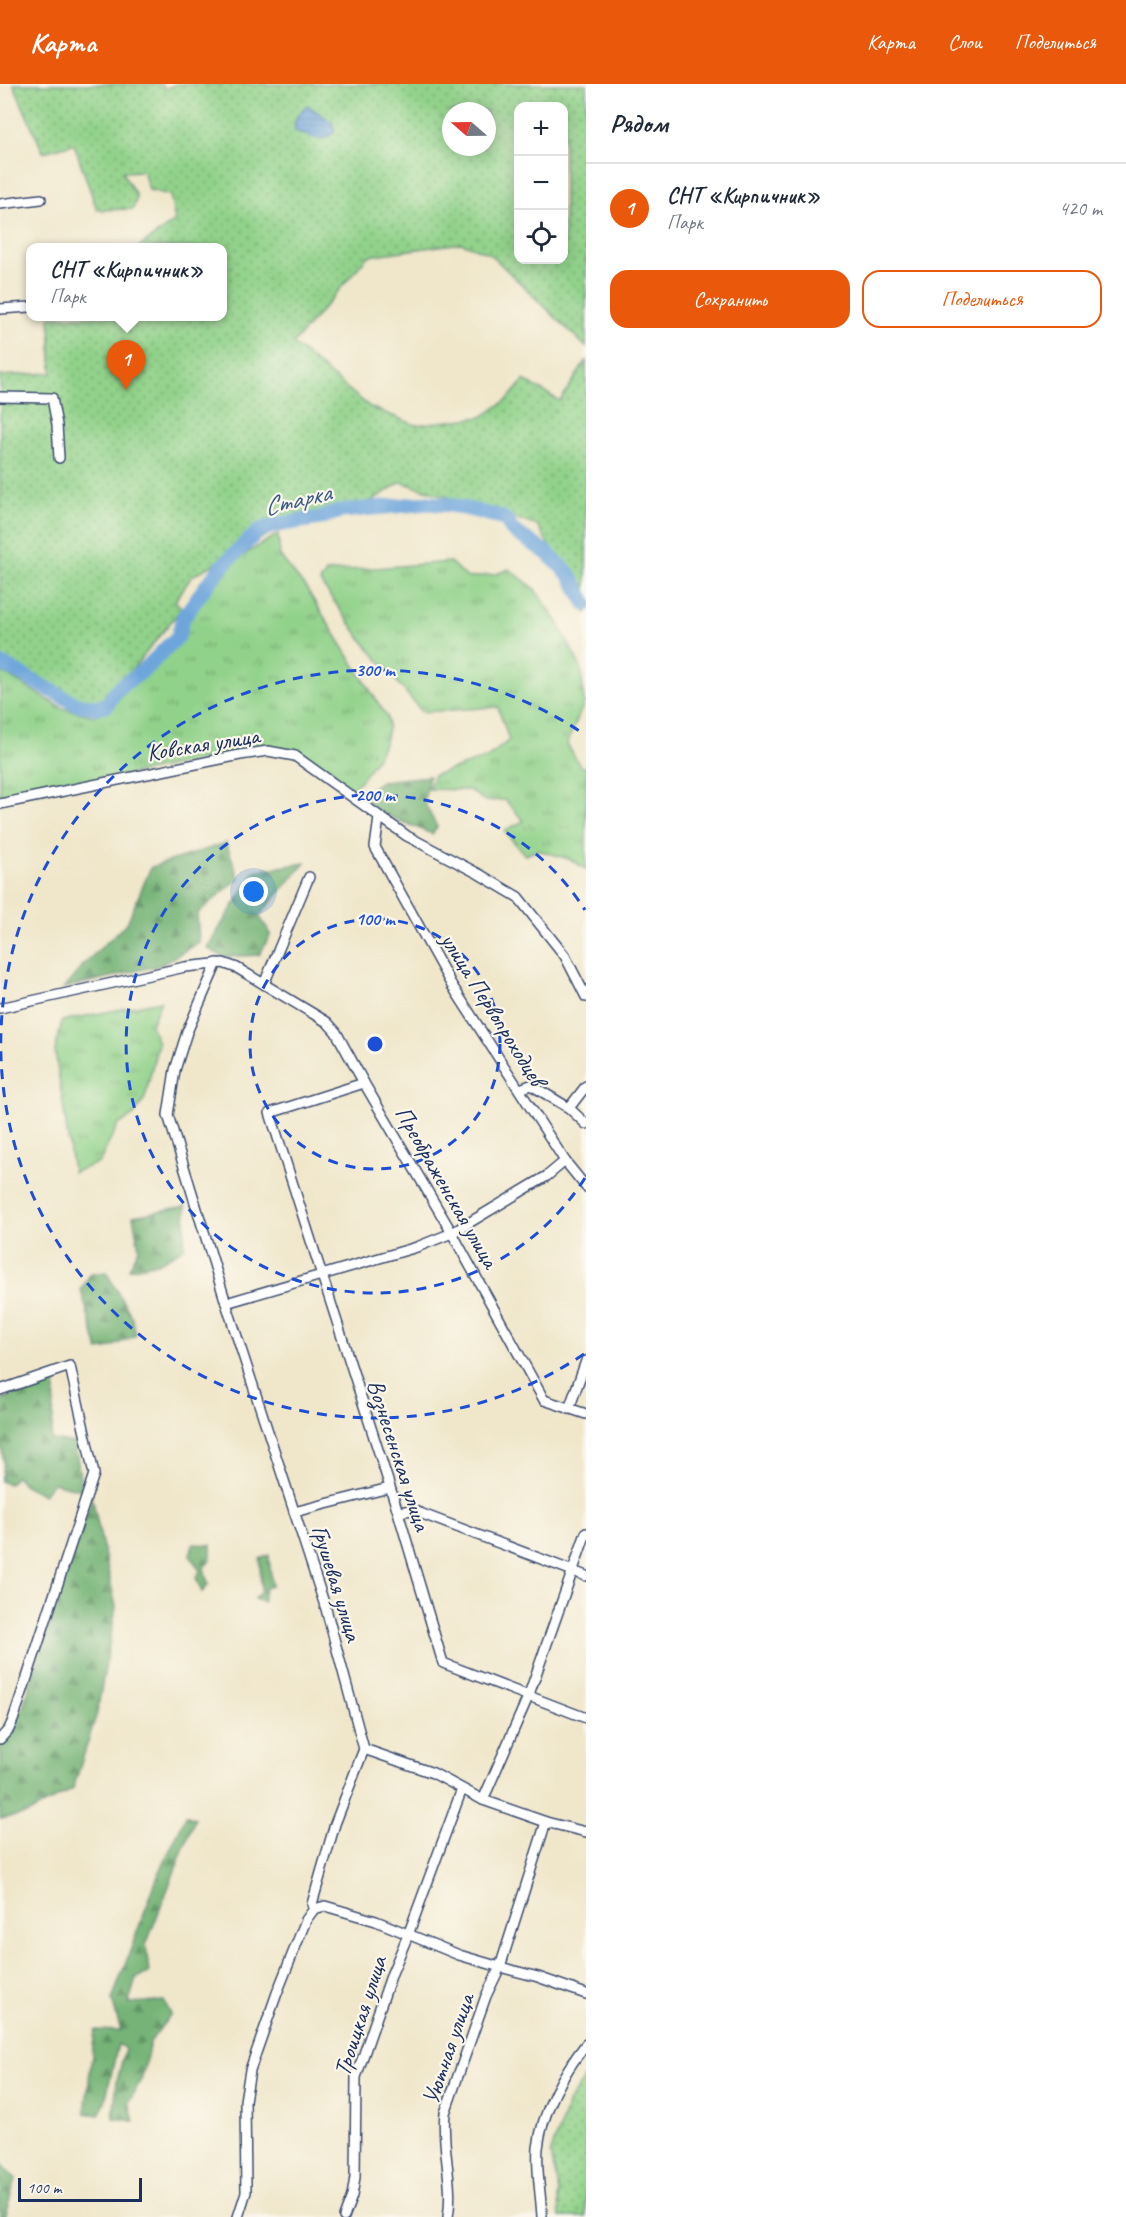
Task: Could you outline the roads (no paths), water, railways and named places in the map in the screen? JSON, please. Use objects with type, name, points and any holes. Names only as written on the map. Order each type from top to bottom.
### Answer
[{"type":"street","points":[[0,204],[41,199]]},
{"type":"street","points":[[0,309],[26,307]]},
{"type":"street","points":[[0,397],[52,398],[57,425],[59,458]]},
{"type":"street","name":"Ковская улица","points":[[0,804],[240,755],[268,751],[295,756],[407,836],[518,897],[565,956],[586,997]]},
{"type":"street","name":"улица Первопроходцев","points":[[379,818],[375,847],[451,984],[565,1161],[586,1187]]},
{"type":"street","points":[[264,984],[309,877]]},
{"type":"street","points":[[0,1008],[158,972],[217,963]]},
{"type":"street","name":"Преображенская улица","points":[[217,963],[237,968],[327,1022],[336,1032],[452,1233],[544,1400],[586,1414]]},
{"type":"street","name":"Грушевая улица","points":[[217,963],[187,1032],[175,1070],[168,1115],[226,1303],[326,1609],[364,1749]]},
{"type":"street","name":"Вознесенская улица","points":[[364,1083],[270,1113],[398,1512],[443,1664],[586,1718]]},
{"type":"street","points":[[520,1089],[531,1084],[569,1108],[586,1124]]},
{"type":"street","points":[[569,1108],[586,1086]]},
{"type":"street","points":[[226,1303],[417,1247],[452,1233],[547,1176],[565,1161]]},
{"type":"street","points":[[569,1408],[586,1361]]},
{"type":"street","points":[[0,1390],[70,1366],[94,1474],[13,1720],[0,1739]]},
{"type":"street","points":[[294,1512],[389,1488]]},
{"type":"street","points":[[398,1512],[412,1510],[586,1576]]},
{"type":"street","points":[[483,1800],[528,1697],[586,1533]]},
{"type":"street","points":[[314,1909],[312,1904],[335,1824],[364,1749],[433,1773],[483,1800],[546,1822],[586,1832]]},
{"type":"street","name":"Троицкая улица","points":[[344,2217],[352,2196],[355,2177],[356,2077],[392,1973],[462,1789]]},
{"type":"street","name":"Уютная улица","points":[[448,2217],[449,2198],[443,2127],[445,2113],[486,1996],[500,1967],[546,1822]]},
{"type":"street","points":[[238,2217],[246,2192],[246,2101],[250,2070],[306,1920],[314,1909],[325,1905],[376,1921],[459,1955],[538,1977],[586,1994]]},
{"type":"street","points":[[542,2217],[538,2147],[545,2119],[571,2066],[586,2044]]},
{"type":"water","points":[[307,105],[332,122],[335,131],[331,135],[326,138],[316,138],[295,131],[297,117]]},
{"type":"waterway","name":"Старка","points":[[0,663],[76,704],[96,707],[107,705],[118,689],[145,669],[178,637],[183,618],[206,586],[225,563],[260,530],[320,518],[341,511],[428,503],[451,505],[501,517],[507,521],[512,530],[547,553],[570,575],[586,604]]},
{"type":"place","name":"СНТ «Кирпичник»","points":[[126,390]]}]
